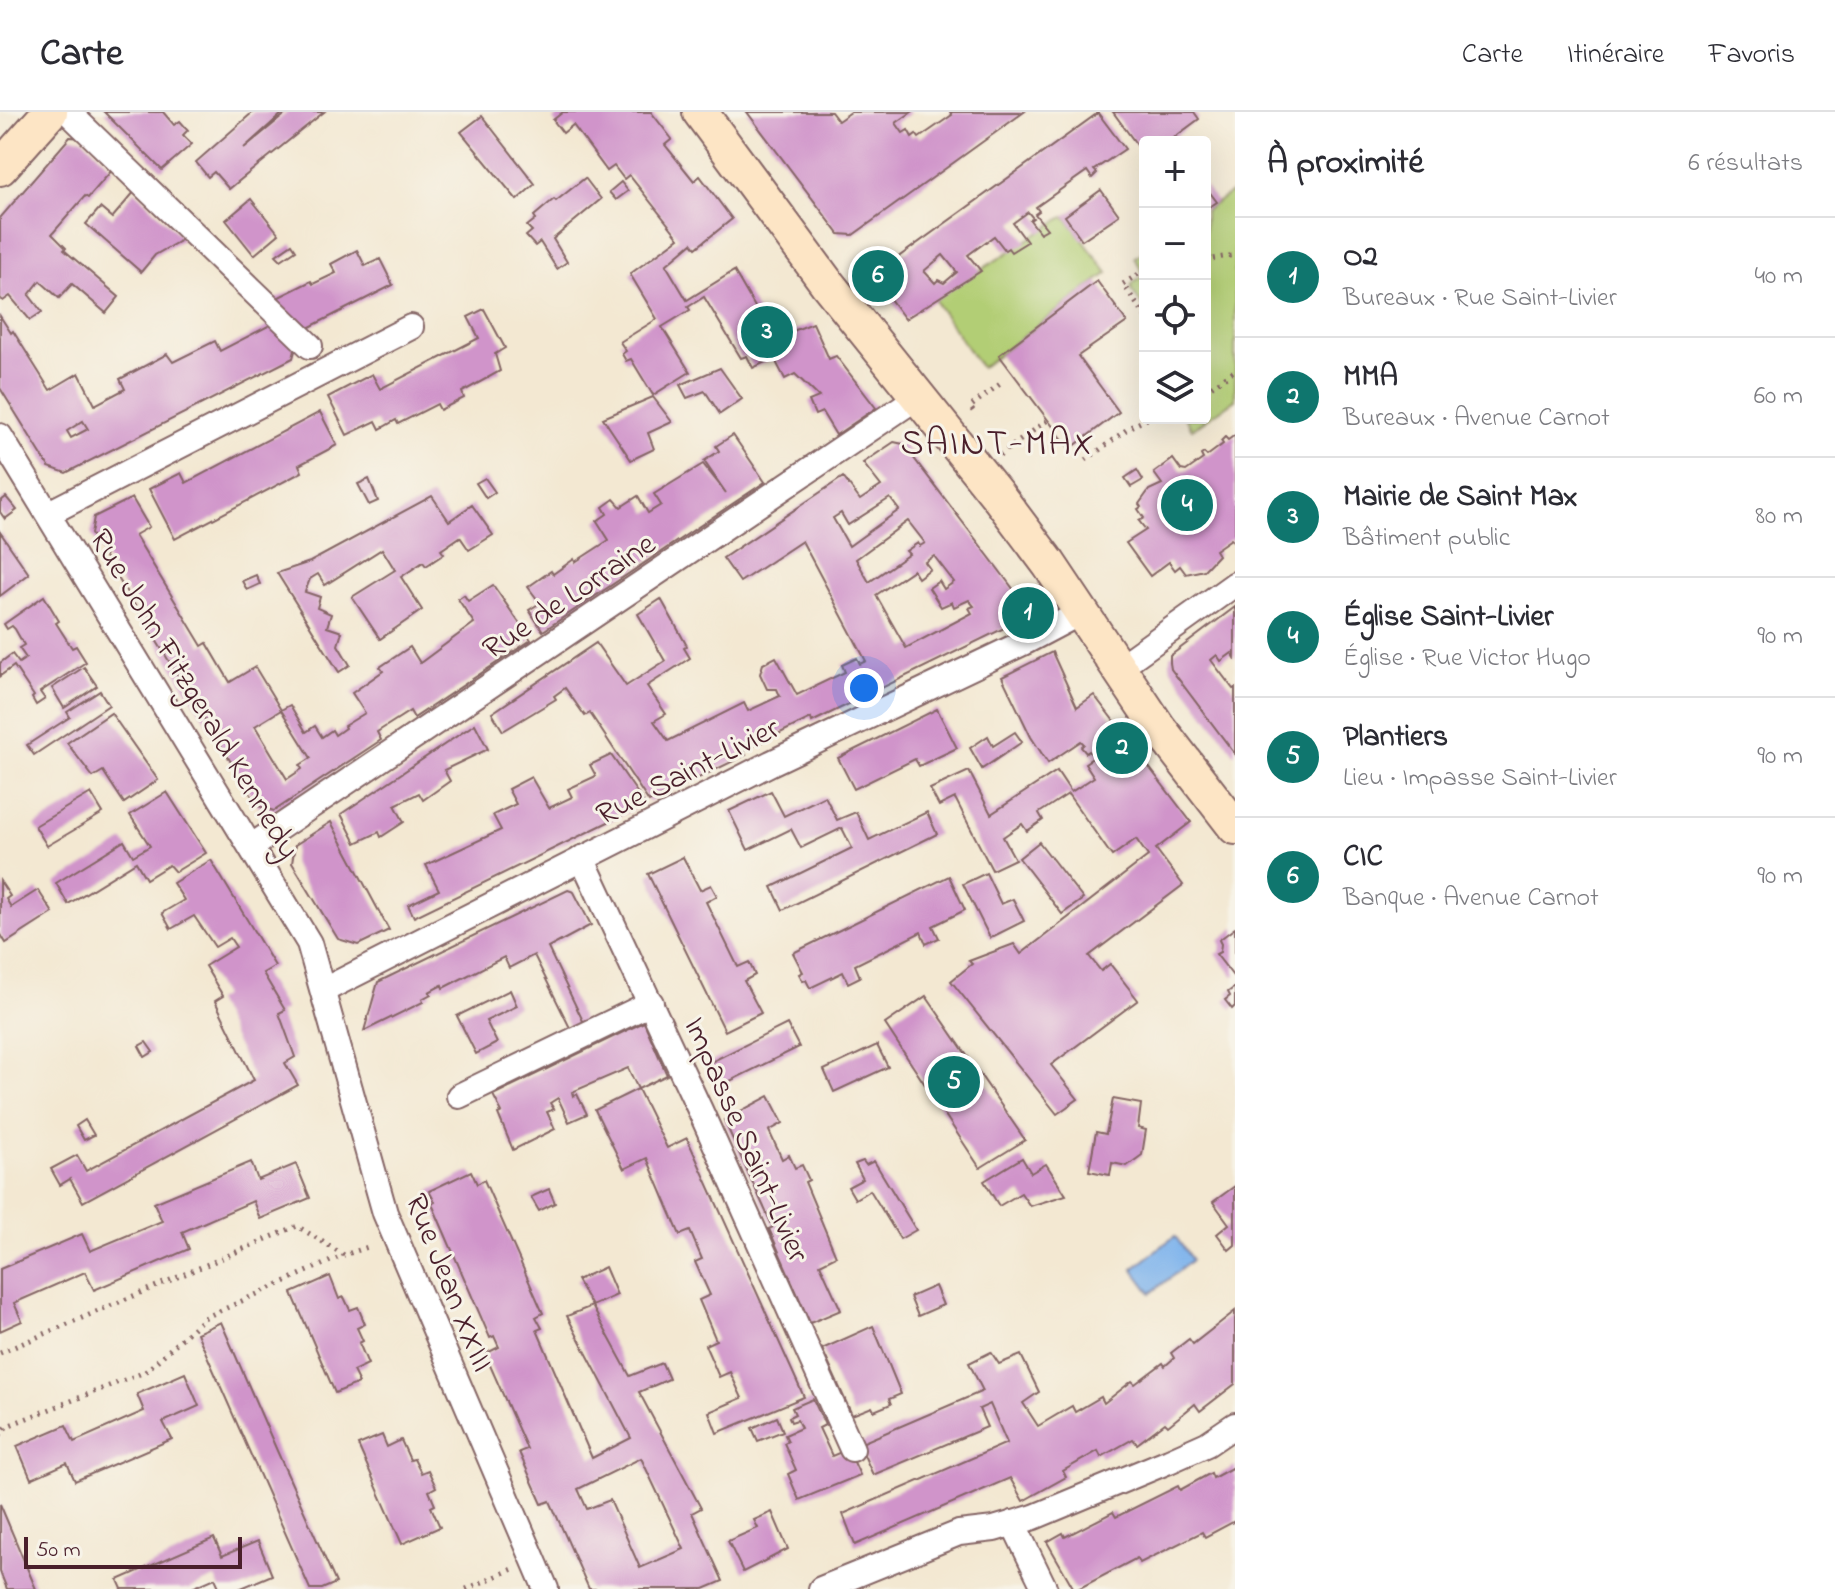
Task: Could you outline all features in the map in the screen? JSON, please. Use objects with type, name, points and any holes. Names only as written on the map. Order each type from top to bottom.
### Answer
[{"type":"street","points":[[0,168],[50,112]]},
{"type":"street","points":[[68,112],[310,346]]},
{"type":"street","points":[[700,112],[826,282],[998,496],[1082,612],[1158,727],[1235,827]]},
{"type":"street","points":[[49,513],[411,327]]},
{"type":"street","name":"Rue de Lorraine","points":[[252,846],[919,396]]},
{"type":"street","name":"Rue John Fitzgerald Kennedy","points":[[0,436],[309,943],[324,990]]},
{"type":"street","points":[[1118,668],[1235,584]]},
{"type":"street","name":"Rue Saint-Livier","points":[[324,990],[582,858],[1082,612]]},
{"type":"street","name":"Impasse Saint-Livier","points":[[582,858],[651,1003],[852,1449]]},
{"type":"street","name":"Rue Jean XXIII","points":[[324,990],[394,1237],[546,1589]]},
{"type":"street","points":[[459,1096],[651,1003]]},
{"type":"street","points":[[821,1589],[959,1533],[994,1529],[1023,1520],[1182,1455],[1235,1425]]},
{"type":"street","points":[[1023,1520],[1045,1589]]},
{"type":"path","points":[[1211,259],[1235,255]]},
{"type":"path","points":[[1139,274],[1123,284],[1139,307]]},
{"type":"path","points":[[1211,387],[1235,370]]},
{"type":"path","points":[[970,407],[1004,381]]},
{"type":"path","points":[[996,458],[1048,420]]},
{"type":"path","points":[[1086,460],[1139,423]]},
{"type":"path","points":[[0,1353],[297,1226],[344,1255]]},
{"type":"path","points":[[0,1435],[7,1426],[145,1372],[204,1318],[344,1255],[394,1237]]},
{"type":"path","points":[[466,1589],[534,1560]]},
{"type":"green space","points":[[1235,190],[1235,400],[1211,416],[1211,208]]},
{"type":"green space","points":[[1065,216],[1108,273],[981,368],[934,300]]},
{"type":"green space","points":[[1139,279],[1139,301],[1131,289],[1132,284]]},
{"type":"water","points":[[1175,1236],[1192,1260],[1151,1293],[1133,1269]]},
{"type":"building","points":[[104,112],[163,112],[174,125],[180,121],[188,130],[183,135],[192,144],[162,170]]},
{"type":"building","points":[[253,112],[284,112],[244,148],[288,112],[324,112],[229,189],[214,172],[208,177],[196,162]]},
{"type":"building","points":[[563,112],[651,112],[672,139],[665,145],[694,181],[700,176],[732,219],[696,248],[692,243],[666,265],[687,300],[734,271],[766,326],[775,321],[783,335],[813,323],[829,359],[836,356],[876,408],[836,435],[822,412],[815,415],[809,401],[819,397],[795,374],[785,379],[774,358],[753,368],[747,356],[741,358],[704,297],[688,307],[690,310],[662,327],[690,372],[653,395],[631,359],[626,361],[622,354],[626,351],[620,342],[657,319],[630,274],[679,238],[629,175],[624,179],[614,166],[607,171],[573,125],[563,133],[553,120]]},
{"type":"building","points":[[747,112],[831,112],[838,121],[851,112],[912,112],[896,123],[903,133],[908,130],[912,137],[916,134],[919,138],[952,115],[950,112],[1024,112],[853,235],[839,234]]},
{"type":"building","points":[[1113,112],[1194,112],[1199,119],[1176,136],[1139,136],[1139,148]]},
{"type":"building","points":[[1098,113],[1125,149],[1094,170],[1097,173],[1092,178],[1087,171],[1036,207],[1039,211],[1035,214],[1047,229],[1040,233],[1028,212],[1013,223],[1027,242],[1011,252],[1008,248],[1005,250],[994,236],[968,255],[981,271],[905,319],[878,283],[879,271]],"holes":[[[943,255],[957,272],[944,283],[938,280],[935,283],[924,271]]]},
{"type":"building","points":[[482,116],[535,184],[517,200],[461,132]]},
{"type":"building","points":[[70,137],[82,138],[113,169],[52,234],[66,248],[64,250],[119,297],[106,313],[72,284],[59,298],[40,281],[29,295],[42,312],[30,320],[10,296],[3,301],[0,298],[0,218]]},
{"type":"building","points":[[585,178],[601,199],[553,239],[567,262],[557,269],[540,242],[535,246],[526,236],[532,231],[527,226],[554,199],[556,201]]},
{"type":"building","points":[[621,182],[628,191],[616,200],[609,192]]},
{"type":"building","points":[[1101,190],[1119,215],[1082,240],[1065,216]]},
{"type":"building","points":[[135,191],[183,239],[155,255],[141,272],[86,224],[100,208],[112,218]]},
{"type":"building","points":[[251,199],[279,234],[254,255],[226,220]]},
{"type":"building","points":[[292,244],[296,250],[281,260],[276,255]]},
{"type":"building","points":[[357,250],[365,266],[380,259],[393,285],[304,330],[273,300],[311,281],[313,284],[336,273],[331,264]]},
{"type":"building","points":[[1097,281],[1127,322],[1078,356],[1119,412],[1070,449],[999,355]]},
{"type":"building","points":[[484,309],[505,348],[495,354],[500,371],[462,392],[464,398],[440,410],[437,404],[398,424],[396,420],[380,429],[376,421],[347,435],[328,397],[372,374],[380,389],[479,338],[468,317]]},
{"type":"building","points":[[0,316],[50,390],[79,373],[95,405],[125,389],[120,379],[167,354],[173,362],[215,341],[220,351],[272,324],[296,347],[293,358],[66,473],[49,467],[0,388]],"holes":[[[83,421],[88,429],[71,438],[67,431]]]},
{"type":"building","points":[[720,368],[742,399],[720,414],[705,391],[687,398],[680,385]]},
{"type":"building","points":[[653,397],[672,422],[648,433],[654,449],[631,460],[603,418]]},
{"type":"building","points":[[320,412],[337,445],[299,465],[302,472],[175,539],[149,489],[181,473],[186,483]]},
{"type":"building","points":[[733,435],[765,482],[543,631],[529,610],[540,603],[528,587],[609,540],[597,521],[607,514],[603,507],[614,499],[621,507],[638,496],[648,513],[661,505],[654,494],[703,464],[726,493],[704,461],[719,451],[716,446]]},
{"type":"building","points":[[1235,435],[1235,543],[1231,539],[1215,550],[1218,555],[1204,570],[1186,574],[1180,566],[1175,570],[1169,562],[1150,576],[1126,543],[1146,530],[1139,521],[1144,518],[1138,509],[1149,490],[1162,484],[1154,473],[1173,459],[1181,470],[1186,471],[1203,459],[1201,455],[1204,453],[1207,456],[1223,444],[1221,441],[1225,437],[1228,440]]},
{"type":"building","points":[[894,442],[903,444],[1029,610],[1027,617],[812,722],[811,718],[743,751],[746,755],[649,802],[590,713],[585,716],[565,688],[554,696],[556,699],[503,731],[492,713],[596,643],[626,686],[665,661],[638,614],[661,599],[687,646],[684,648],[690,658],[647,686],[666,714],[654,721],[668,741],[744,703],[748,711],[780,696],[777,689],[767,689],[760,674],[763,664],[776,657],[797,695],[845,672],[842,665],[857,658],[860,664],[866,661],[802,541],[740,582],[723,558],[843,477],[860,500],[881,486],[863,463]],"holes":[[[890,498],[899,510],[849,546],[833,518],[841,513],[848,525]],[[908,521],[925,543],[920,546],[918,543],[906,551],[909,554],[869,582],[856,559]],[[934,556],[954,582],[944,589],[939,581],[929,588],[941,607],[952,602],[954,607],[969,600],[974,606],[969,608],[972,613],[906,648],[876,595],[913,570],[918,578],[930,569],[925,562]]]},
{"type":"building","points":[[1137,470],[1143,480],[1131,487],[1125,478]]},
{"type":"building","points":[[485,478],[495,492],[486,498],[476,483]]},
{"type":"building","points":[[369,479],[378,501],[369,505],[358,484]]},
{"type":"building","points":[[432,496],[449,521],[472,505],[493,535],[469,550],[460,537],[441,550],[444,554],[426,566],[423,562],[401,577],[422,610],[380,639],[352,597],[395,570],[382,549],[325,585],[318,574],[310,579],[305,592],[320,597],[317,608],[331,614],[327,627],[342,632],[338,645],[350,665],[339,672],[277,573],[310,562]]},
{"type":"building","points":[[6,497],[17,510],[5,519],[0,512],[0,502]]},
{"type":"building","points":[[132,498],[149,527],[135,535],[202,646],[207,643],[230,682],[255,667],[281,710],[290,705],[306,732],[315,726],[322,737],[332,730],[335,735],[365,713],[352,693],[383,671],[380,667],[410,647],[420,663],[474,623],[458,599],[464,595],[468,601],[493,585],[531,640],[414,718],[410,711],[377,732],[381,740],[274,811],[258,806],[91,534],[94,517]],"holes":[[[281,710],[311,758],[287,779],[255,726]]]},
{"type":"building","points":[[0,532],[29,574],[0,596]]},
{"type":"building","points":[[256,575],[260,584],[247,590],[242,581]]},
{"type":"building","points":[[44,596],[59,621],[56,623],[72,648],[76,646],[86,662],[40,692],[45,699],[36,705],[34,696],[14,666],[0,676],[0,663],[12,654],[19,663],[26,658],[19,648],[24,645],[15,629],[12,626],[7,629],[4,624]]},
{"type":"building","points":[[1235,607],[1235,658],[1232,653],[1221,661],[1217,655],[1211,660],[1235,688],[1235,754],[1171,669],[1170,656]]},
{"type":"building","points":[[1052,652],[1077,707],[1094,695],[1191,822],[1156,849],[1183,885],[1089,956],[1101,971],[1110,964],[1138,1000],[1051,1065],[1078,1099],[1057,1114],[951,981],[972,964],[969,961],[1014,944],[1021,954],[1148,856],[1136,839],[1112,856],[1068,794],[1039,813],[1043,820],[1027,831],[1022,824],[1003,837],[1015,859],[992,870],[955,798],[939,806],[930,789],[969,771],[991,814],[1057,771],[1071,792],[1094,777],[1085,763],[1094,757],[1081,747],[1084,744],[1081,741],[1048,763],[1031,737],[1002,677]]},
{"type":"building","points":[[84,667],[97,686],[64,708],[52,688]]},
{"type":"building","points":[[100,691],[109,705],[34,755],[27,745],[70,717],[67,712]]},
{"type":"building","points":[[937,709],[957,748],[919,766],[915,759],[854,789],[838,758]]},
{"type":"building","points":[[111,713],[158,780],[124,803],[103,771],[93,777],[67,743]]},
{"type":"building","points":[[475,724],[488,749],[444,770],[450,781],[423,800],[419,793],[395,805],[404,822],[381,837],[379,832],[356,843],[341,814]]},
{"type":"building","points":[[1015,732],[1022,742],[982,769],[970,748],[988,736],[993,746]]},
{"type":"building","points":[[611,755],[645,804],[414,917],[408,905],[439,890],[426,865],[501,830],[493,815],[516,804],[508,789],[531,777],[549,808],[572,797],[568,789],[596,776],[590,765]]},
{"type":"building","points":[[771,791],[784,816],[825,796],[837,820],[856,812],[869,840],[927,812],[937,834],[783,910],[772,887],[852,848],[842,828],[801,848],[791,829],[748,850],[729,811]]},
{"type":"building","points":[[167,792],[206,853],[175,872],[169,865],[146,879],[136,862],[68,904],[56,883],[124,841],[133,856],[150,846],[130,815]]},
{"type":"building","points":[[91,793],[103,813],[47,846],[35,826]]},
{"type":"building","points":[[331,822],[389,930],[358,945],[338,939],[292,863],[295,845]]},
{"type":"building","points":[[1039,842],[1083,899],[1062,914],[1019,858]]},
{"type":"building","points":[[683,857],[700,890],[711,885],[717,896],[706,902],[738,967],[749,962],[755,975],[744,981],[761,1013],[725,1031],[648,874]]},
{"type":"building","points":[[211,860],[275,966],[263,973],[285,1010],[279,1013],[295,1057],[285,1063],[298,1085],[83,1202],[70,1179],[60,1185],[51,1169],[77,1155],[86,1171],[254,1080],[215,1001],[223,996],[205,966],[236,947],[230,938],[215,947],[194,916],[171,929],[162,913],[184,900],[173,883]]},
{"type":"building","points":[[986,873],[1001,904],[1013,899],[1024,921],[990,938],[963,884]]},
{"type":"building","points":[[949,876],[965,910],[933,926],[939,938],[926,944],[921,932],[855,965],[860,977],[848,983],[843,972],[810,988],[806,980],[803,981],[799,974],[803,972],[793,953]]},
{"type":"building","points":[[0,881],[10,896],[6,899],[11,907],[38,890],[53,913],[6,943],[0,933]]},
{"type":"building","points":[[568,890],[574,892],[591,925],[548,948],[584,1023],[571,1030],[534,955],[509,968],[504,957],[443,988],[442,985],[429,992],[431,994],[422,999],[423,1002],[364,1031],[378,982]]},
{"type":"building","points":[[1235,928],[1233,976],[1216,954],[1220,952],[1219,940]]},
{"type":"building","points":[[1235,987],[1235,1006],[1232,1009],[1225,1000],[1230,996],[1228,992]]},
{"type":"building","points":[[510,990],[517,1006],[486,1021],[497,1043],[476,1054],[457,1016]]},
{"type":"building","points":[[926,996],[1025,1140],[980,1168],[885,1024]]},
{"type":"building","points":[[644,1022],[667,1075],[638,1089],[628,1068],[572,1092],[573,1096],[577,1094],[587,1114],[569,1122],[558,1098],[550,1103],[554,1109],[547,1112],[555,1129],[513,1150],[498,1114],[502,1112],[493,1095]]},
{"type":"building","points":[[787,1024],[799,1047],[718,1087],[707,1064]]},
{"type":"building","points":[[146,1042],[153,1052],[145,1057],[139,1046]]},
{"type":"building","points":[[877,1045],[888,1067],[834,1092],[824,1070]]},
{"type":"building","points":[[638,1089],[667,1148],[687,1138],[804,1397],[717,1433],[709,1412],[742,1398],[730,1372],[719,1377],[705,1345],[716,1340],[699,1300],[710,1295],[695,1262],[702,1259],[690,1231],[680,1235],[647,1158],[624,1169],[595,1110]]},
{"type":"building","points":[[769,1096],[783,1123],[769,1131],[782,1159],[789,1155],[795,1168],[802,1165],[809,1180],[805,1182],[836,1256],[820,1264],[841,1310],[810,1323],[769,1229],[773,1227],[724,1120]]},
{"type":"building","points":[[1113,1099],[1141,1104],[1138,1128],[1146,1130],[1142,1155],[1127,1166],[1112,1163],[1110,1175],[1089,1171],[1096,1132],[1106,1134]]},
{"type":"building","points":[[85,1120],[94,1135],[84,1140],[76,1126]]},
{"type":"building","points":[[1022,1158],[1031,1173],[1046,1164],[1066,1195],[1030,1206],[1021,1193],[999,1206],[984,1181]]},
{"type":"building","points":[[863,1161],[866,1165],[874,1161],[916,1230],[900,1239],[870,1190],[855,1199],[848,1187],[863,1179],[855,1164]]},
{"type":"building","points":[[251,1162],[258,1180],[296,1164],[310,1198],[260,1219],[253,1201],[182,1232],[189,1249],[94,1290],[85,1272],[14,1303],[22,1321],[0,1331],[0,1269],[82,1234],[90,1251],[162,1221],[154,1203]]},
{"type":"building","points":[[471,1171],[477,1184],[484,1180],[543,1313],[536,1317],[542,1328],[537,1330],[592,1458],[631,1438],[567,1316],[592,1306],[630,1376],[662,1363],[669,1379],[639,1392],[701,1508],[692,1513],[723,1581],[704,1589],[589,1589],[550,1501],[542,1504],[519,1452],[527,1449],[485,1354],[499,1347],[494,1336],[490,1338],[429,1191]],"holes":[[[641,1458],[684,1549],[640,1568],[610,1500],[587,1509],[578,1489]]]},
{"type":"building","points":[[1235,1186],[1235,1245],[1229,1250],[1217,1234],[1229,1224],[1213,1202]]},
{"type":"building","points":[[549,1189],[555,1203],[539,1211],[531,1197]]},
{"type":"building","points":[[605,1267],[617,1295],[592,1306],[577,1280]]},
{"type":"building","points":[[330,1276],[339,1299],[344,1297],[350,1310],[358,1307],[365,1324],[357,1328],[363,1341],[359,1343],[368,1364],[353,1371],[359,1383],[335,1393],[292,1293]]},
{"type":"building","points":[[935,1286],[943,1305],[918,1316],[910,1297]]},
{"type":"building","points":[[1235,1311],[1235,1384],[1200,1411],[1195,1404],[1168,1426],[1165,1423],[1137,1444],[1133,1439],[1101,1457],[1098,1451],[1063,1471],[1066,1477],[1023,1501],[1010,1478],[855,1545],[843,1514],[1007,1443],[990,1404],[979,1409],[987,1427],[873,1475],[859,1444],[983,1391],[969,1363],[991,1352],[999,1364],[1021,1355],[1039,1392],[1023,1403],[1038,1426],[1072,1406],[1075,1412],[1101,1397],[1104,1403],[1132,1381],[1135,1384],[1163,1363],[1165,1366],[1174,1358],[1171,1353],[1189,1339],[1193,1344]]},
{"type":"building","points":[[221,1322],[336,1583],[322,1589],[310,1589],[197,1333]]},
{"type":"building","points":[[873,1326],[901,1394],[889,1399],[891,1404],[852,1415],[822,1349]]},
{"type":"building","points":[[185,1373],[199,1406],[163,1422],[172,1439],[75,1481],[67,1463],[31,1479],[17,1446],[66,1425],[74,1442],[144,1411],[137,1394]]},
{"type":"building","points":[[813,1399],[825,1425],[819,1428],[832,1456],[848,1449],[860,1475],[799,1500],[788,1474],[796,1470],[784,1443],[788,1441],[785,1435],[801,1428],[797,1420],[791,1422],[789,1417],[795,1414],[792,1408]]},
{"type":"building","points":[[777,1417],[783,1431],[758,1441],[752,1428]]},
{"type":"building","points":[[382,1435],[387,1447],[401,1440],[410,1460],[414,1459],[421,1473],[428,1470],[436,1487],[429,1491],[435,1505],[431,1507],[440,1527],[402,1544],[358,1445]]},
{"type":"building","points":[[1235,1466],[1235,1521],[1205,1537],[1202,1532],[1140,1563],[1137,1558],[1078,1589],[1074,1589],[1047,1542],[1063,1533],[1065,1537],[1113,1512],[1116,1517],[1178,1486],[1180,1490],[1211,1473],[1213,1478]]},
{"type":"building","points":[[0,1504],[36,1589],[7,1589],[0,1572]]},
{"type":"building","points":[[772,1512],[788,1549],[743,1572],[728,1541],[758,1528],[754,1520]]},
{"type":"building","points":[[214,1538],[222,1556],[258,1541],[272,1575],[239,1589],[220,1589],[215,1578],[190,1589],[122,1589],[118,1580]]},
{"type":"place","name":"CIC","points":[[878,276]]},
{"type":"place","name":"Mairie de Saint Max","points":[[767,332]]},
{"type":"place","name":"Église Saint-Livier","points":[[1187,505]]},
{"type":"place","name":"O2","points":[[1028,613]]},
{"type":"place","name":"MMA","points":[[1122,748]]},
{"type":"place","name":"Plantiers","points":[[954,1082]]},
{"type":"district","name":"SAINT-MAX","points":[[998,441]]}]
